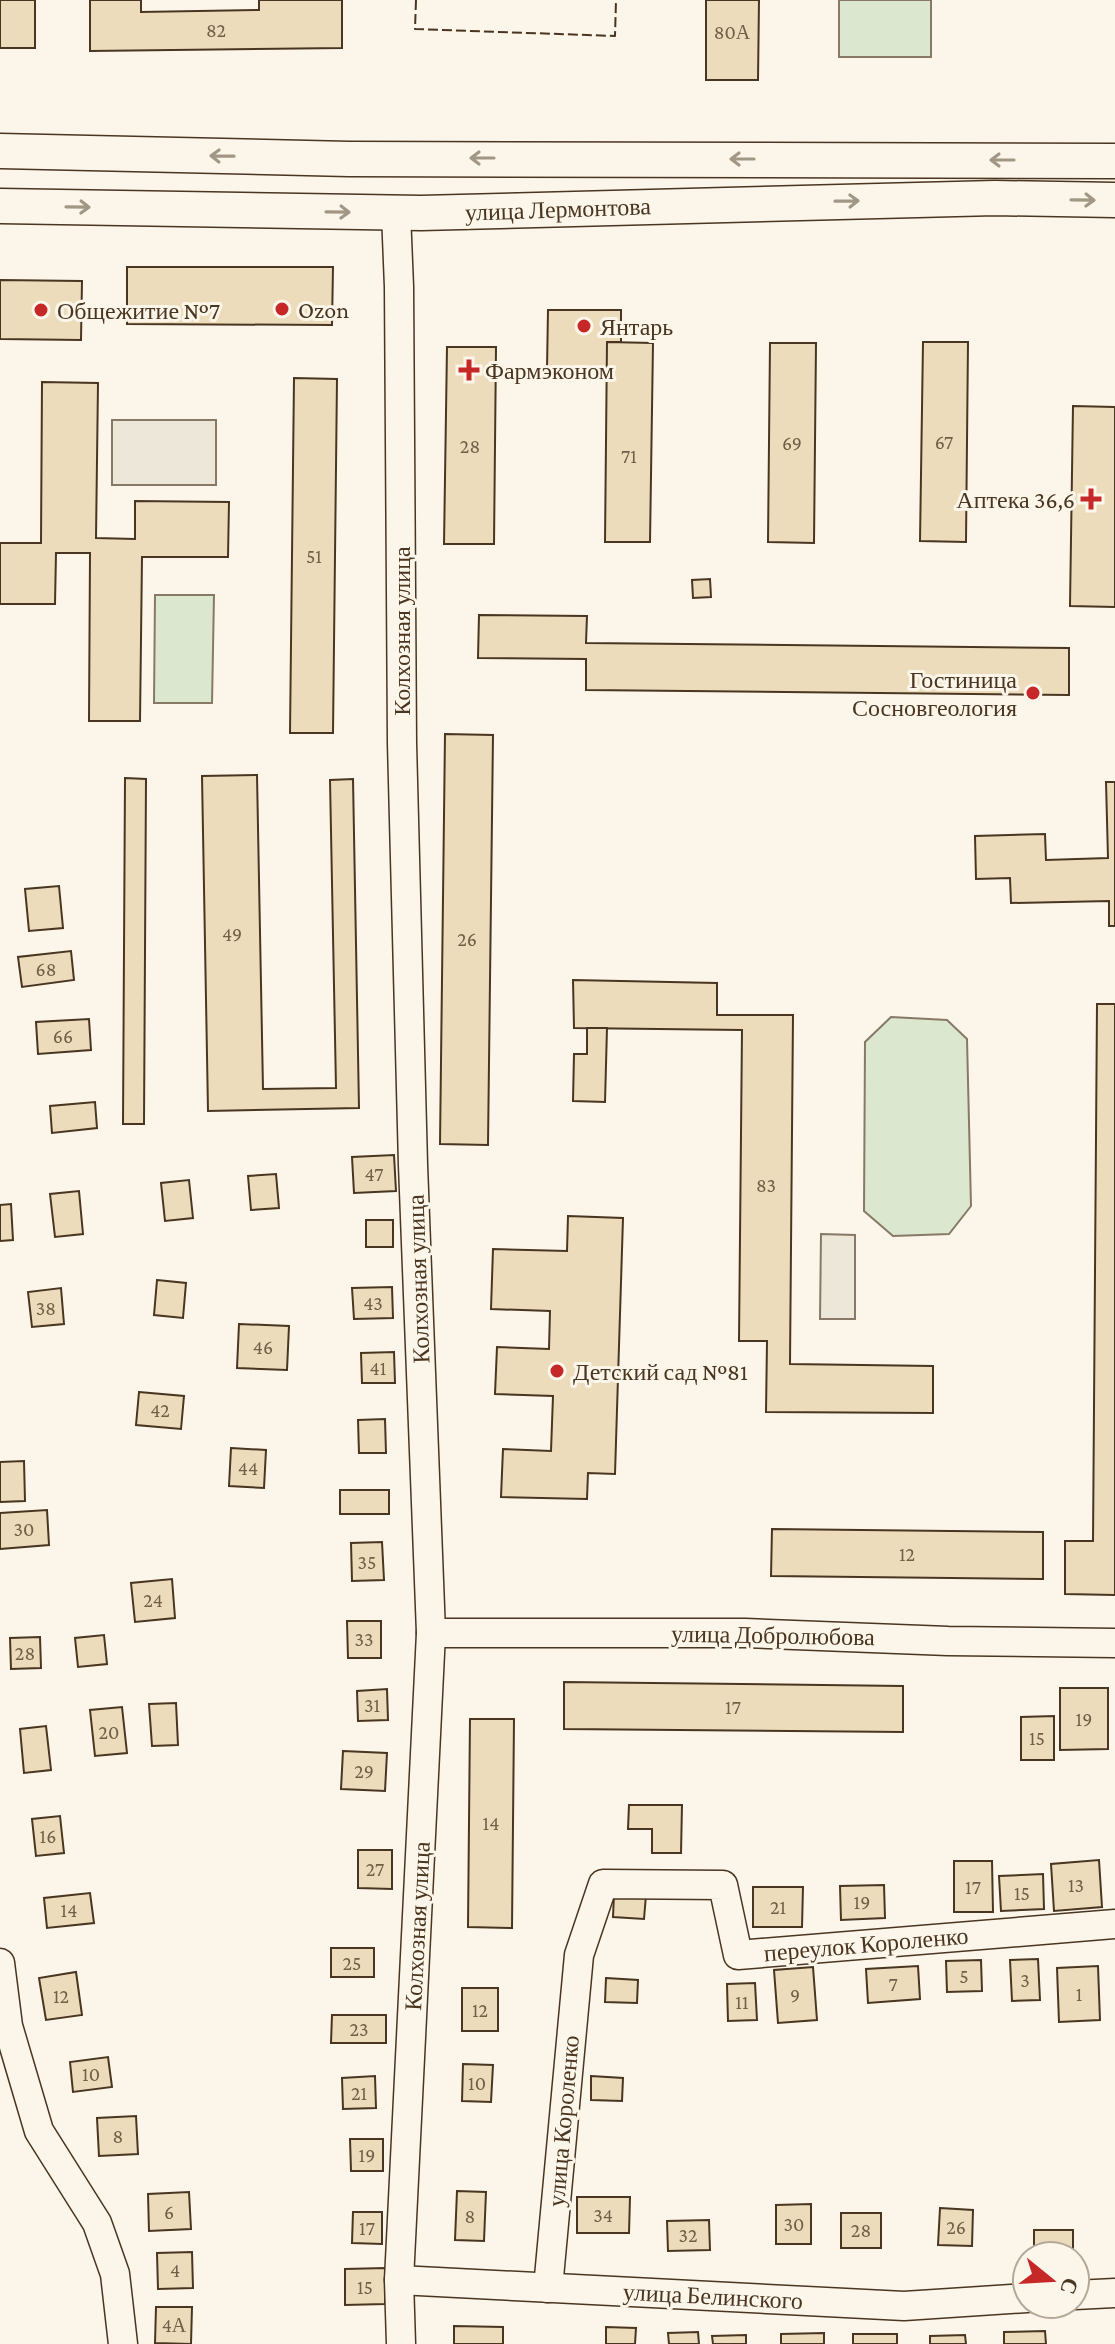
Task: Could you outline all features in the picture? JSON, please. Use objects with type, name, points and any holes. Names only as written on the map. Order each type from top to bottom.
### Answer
[{"type":"main road","name":"улица Лермонтова","points":[[0,151],[349,159],[1115,161]]},
{"type":"main road","name":"улица Лермонтова","points":[[0,206],[396,213],[995,198],[1115,200]]},
{"type":"street","name":"Колхозная улица","points":[[396,213],[402,743],[413,1165],[431,1633],[399,2280],[401,2344]]},
{"type":"street","name":"улица Добролюбова","points":[[431,1633],[745,1633],[948,1641],[1115,1643]]},
{"type":"street","name":"переулок Короленко","points":[[579,1955],[603,1884],[723,1885],[738,1955],[1115,1924]]},
{"type":"street","name":"улица Короленко","points":[[548,2288],[579,1955]]},
{"type":"street","points":[[0,1963],[8,2026],[39,2131],[97,2223],[115,2274],[123,2344]]},
{"type":"street","name":"улица Белинского","points":[[399,2280],[904,2306],[1011,2299]]},
{"type":"street","points":[[1091,2294],[1115,2293]]},
{"type":"green space","points":[[839,0],[931,0],[931,57],[839,57]]},
{"type":"green space","points":[[155,595],[214,595],[212,703],[154,703]]},
{"type":"green space","points":[[891,1017],[947,1020],[967,1039],[971,1206],[949,1234],[893,1236],[864,1211],[865,1042]]},
{"type":"shaded area","points":[[112,420],[216,420],[216,485],[112,485]]},
{"type":"shaded area","points":[[821,1234],[855,1235],[855,1319],[820,1319]]},
{"type":"building","points":[[0,0],[35,0],[35,48],[0,48]]},
{"type":"building","points":[[90,0],[141,0],[141,12],[259,10],[259,0],[342,0],[342,48],[90,51]]},
{"type":"building","points":[[706,0],[759,0],[758,80],[706,80]]},
{"type":"building","points":[[127,267],[333,267],[332,325],[127,324]]},
{"type":"building","name":"Общежитие №7","points":[[0,280],[82,281],[81,340],[0,339]]},
{"type":"building","name":"Янтарь","points":[[548,310],[621,310],[621,342],[607,342],[607,370],[547,369]]},
{"type":"building","points":[[607,342],[653,343],[650,542],[605,542]]},
{"type":"building","points":[[923,342],[968,342],[966,542],[920,541]]},
{"type":"building","points":[[770,343],[816,343],[814,543],[768,542]]},
{"type":"building","points":[[447,347],[496,347],[494,544],[444,544]]},
{"type":"building","points":[[294,378],[337,379],[333,733],[290,733]]},
{"type":"building","points":[[42,382],[98,383],[96,538],[135,539],[135,501],[229,502],[228,557],[142,557],[140,721],[89,721],[90,553],[56,553],[55,604],[0,604],[0,543],[41,543]]},
{"type":"building","points":[[1073,406],[1115,407],[1115,607],[1070,606]]},
{"type":"building","points":[[710,579],[711,597],[693,598],[692,580]]},
{"type":"building","points":[[479,615],[587,616],[586,643],[1069,648],[1069,695],[586,690],[586,659],[478,658]]},
{"type":"building","points":[[445,734],[493,735],[488,1145],[440,1144]]},
{"type":"building","points":[[257,775],[263,1089],[336,1088],[330,780],[353,779],[359,1108],[208,1111],[202,776]]},
{"type":"building","points":[[125,778],[146,779],[144,1124],[123,1124]]},
{"type":"building","points":[[1106,782],[1115,782],[1115,926],[1109,926],[1109,901],[1011,903],[1010,878],[976,879],[975,836],[1045,834],[1046,860],[1108,858]]},
{"type":"building","points":[[59,886],[63,928],[29,931],[25,889]]},
{"type":"building","points":[[71,951],[74,980],[22,987],[18,957]]},
{"type":"building","points":[[573,980],[717,983],[717,1015],[793,1015],[790,1364],[933,1366],[933,1413],[766,1412],[767,1341],[739,1341],[742,1030],[574,1028]]},
{"type":"building","points":[[1097,1004],[1115,1004],[1115,1595],[1065,1594],[1065,1541],[1093,1541]]},
{"type":"building","points":[[89,1019],[91,1050],[38,1054],[36,1022]]},
{"type":"building","points":[[587,1028],[607,1028],[605,1102],[573,1101],[574,1054],[587,1054]]},
{"type":"building","points":[[95,1102],[97,1128],[52,1133],[50,1106]]},
{"type":"building","points":[[394,1155],[396,1191],[354,1193],[352,1157]]},
{"type":"building","points":[[276,1174],[279,1208],[251,1210],[248,1176]]},
{"type":"building","points":[[189,1180],[193,1218],[165,1221],[161,1183]]},
{"type":"building","points":[[79,1191],[83,1234],[55,1237],[50,1194]]},
{"type":"building","points":[[11,1204],[13,1240],[0,1241],[0,1205]]},
{"type":"building","name":"Детский сад №81","points":[[568,1216],[623,1218],[615,1474],[588,1473],[587,1499],[501,1497],[503,1449],[551,1451],[553,1396],[495,1394],[497,1347],[549,1349],[550,1311],[491,1309],[493,1249],[567,1251]]},
{"type":"building","points":[[366,1220],[393,1220],[393,1247],[366,1247]]},
{"type":"building","points":[[157,1280],[186,1283],[183,1318],[154,1315]]},
{"type":"building","points":[[392,1287],[393,1318],[354,1319],[352,1288]]},
{"type":"building","points":[[61,1288],[64,1324],[32,1327],[28,1292]]},
{"type":"building","points":[[239,1324],[289,1326],[287,1370],[237,1368]]},
{"type":"building","points":[[394,1352],[395,1383],[362,1383],[361,1353]]},
{"type":"building","points":[[139,1392],[184,1396],[181,1429],[136,1425]]},
{"type":"building","points":[[385,1419],[386,1453],[359,1453],[358,1420]]},
{"type":"building","points":[[231,1448],[266,1450],[264,1488],[229,1486]]},
{"type":"building","points":[[24,1461],[25,1501],[0,1502],[0,1462]]},
{"type":"building","points":[[340,1490],[389,1490],[389,1514],[340,1514]]},
{"type":"building","points":[[47,1510],[49,1545],[0,1549],[0,1513]]},
{"type":"building","points":[[772,1529],[1043,1532],[1043,1579],[771,1576]]},
{"type":"building","points":[[382,1542],[384,1580],[352,1581],[351,1543]]},
{"type":"building","points":[[172,1579],[175,1618],[135,1622],[131,1583]]},
{"type":"building","points":[[347,1621],[381,1621],[381,1658],[348,1658]]},
{"type":"building","points":[[104,1635],[107,1664],[78,1667],[75,1638]]},
{"type":"building","points":[[40,1637],[41,1668],[11,1669],[10,1638]]},
{"type":"building","points":[[564,1682],[903,1686],[903,1732],[564,1729]]},
{"type":"building","points":[[1060,1688],[1108,1688],[1108,1749],[1060,1750]]},
{"type":"building","points":[[387,1689],[388,1720],[358,1721],[357,1691]]},
{"type":"building","points":[[176,1703],[178,1745],[152,1746],[149,1704]]},
{"type":"building","points":[[122,1707],[127,1753],[95,1756],[90,1710]]},
{"type":"building","points":[[1054,1716],[1054,1760],[1021,1760],[1021,1717]]},
{"type":"building","points":[[470,1719],[514,1719],[512,1928],[468,1927]]},
{"type":"building","points":[[46,1726],[51,1770],[24,1773],[20,1729]]},
{"type":"building","points":[[343,1751],[387,1753],[385,1791],[341,1789]]},
{"type":"building","points":[[629,1805],[682,1805],[681,1853],[652,1853],[652,1829],[628,1829]]},
{"type":"building","points":[[60,1816],[64,1853],[36,1856],[32,1819]]},
{"type":"building","points":[[358,1850],[392,1850],[392,1889],[358,1888]]},
{"type":"building","points":[[1099,1860],[1102,1907],[1054,1911],[1051,1864]]},
{"type":"building","points":[[954,1861],[992,1861],[993,1912],[954,1912]]},
{"type":"building","points":[[1043,1874],[1044,1909],[1001,1911],[999,1876]]},
{"type":"building","points":[[884,1885],[885,1918],[841,1920],[840,1886]]},
{"type":"building","points":[[753,1887],[803,1887],[802,1927],[753,1927]]},
{"type":"building","points":[[90,1893],[94,1923],[47,1928],[44,1898]]},
{"type":"building","points":[[614,1894],[646,1895],[644,1919],[613,1917]]},
{"type":"building","points":[[331,1948],[374,1948],[374,1977],[331,1977]]},
{"type":"building","points":[[1038,1959],[1040,2000],[1012,2001],[1010,1960]]},
{"type":"building","points":[[981,1960],[982,1991],[947,1992],[946,1961]]},
{"type":"building","points":[[918,1966],[920,1999],[868,2003],[866,1969]]},
{"type":"building","points":[[1098,1966],[1100,2020],[1059,2022],[1057,1968]]},
{"type":"building","points":[[813,1967],[817,2020],[778,2023],[774,1970]]},
{"type":"building","points":[[76,1972],[82,2015],[46,2020],[39,1978]]},
{"type":"building","points":[[606,1978],[638,1980],[637,2003],[605,2002]]},
{"type":"building","points":[[755,1983],[757,2020],[728,2021],[727,1984]]},
{"type":"building","points":[[462,1988],[498,1988],[498,2031],[462,2031]]},
{"type":"building","points":[[332,2015],[386,2015],[386,2043],[331,2043]]},
{"type":"building","points":[[108,2057],[112,2087],[73,2092],[70,2062]]},
{"type":"building","points":[[463,2064],[493,2065],[491,2102],[462,2101]]},
{"type":"building","points":[[375,2076],[376,2108],[343,2109],[342,2078]]},
{"type":"building","points":[[591,2076],[623,2078],[622,2101],[591,2100]]},
{"type":"building","points":[[136,2116],[138,2154],[99,2156],[97,2118]]},
{"type":"building","points":[[350,2139],[383,2139],[383,2171],[351,2171]]},
{"type":"building","points":[[457,2191],[486,2192],[484,2241],[455,2240]]},
{"type":"building","points":[[189,2192],[191,2229],[149,2231],[148,2194]]},
{"type":"building","points":[[577,2197],[630,2197],[629,2233],[577,2233]]},
{"type":"building","points":[[811,2204],[811,2244],[776,2244],[776,2205]]},
{"type":"building","points":[[940,2208],[973,2210],[972,2246],[938,2245]]},
{"type":"building","points":[[353,2212],[382,2212],[382,2244],[352,2243]]},
{"type":"building","points":[[841,2213],[881,2213],[881,2248],[841,2248]]},
{"type":"building","points":[[709,2220],[710,2250],[668,2251],[667,2221]]},
{"type":"building","points":[[1034,2230],[1073,2230],[1073,2240],[1034,2240]]},
{"type":"building","points":[[192,2252],[193,2288],[158,2289],[157,2253]]},
{"type":"building","points":[[385,2268],[385,2304],[345,2305],[345,2269]]},
{"type":"building","points":[[156,2307],[192,2307],[191,2344],[155,2343]]},
{"type":"building","points":[[454,2326],[503,2327],[503,2344],[454,2344]]},
{"type":"building","points":[[606,2327],[636,2328],[635,2344],[606,2344]]},
{"type":"building","points":[[1045,2331],[1046,2344],[1004,2344],[1004,2332]]},
{"type":"building","points":[[698,2332],[699,2344],[669,2344],[668,2333]]},
{"type":"building","points":[[824,2333],[824,2344],[781,2344],[781,2334]]},
{"type":"building","points":[[853,2334],[897,2334],[897,2344],[853,2344]]},
{"type":"building","points":[[746,2335],[746,2344],[713,2344],[712,2336]]},
{"type":"building","points":[[965,2335],[966,2344],[930,2344],[930,2336]]},
{"type":"fence","points":[[416,0],[415,29],[615,36],[616,0]]},
{"type":"place","name":"Ozon","points":[[282,309]]},
{"type":"place","name":"Общежитие №7","points":[[41,310]]},
{"type":"place","name":"Янтарь","points":[[584,326]]},
{"type":"place","name":"Фармэконом","points":[[469,370]]},
{"type":"place","name":"Аптека 36,6","points":[[1091,499]]},
{"type":"place","name":"Гостиница Сосновгеология","points":[[1033,693]]},
{"type":"place","name":"Детский сад №81","points":[[557,1371]]}]
